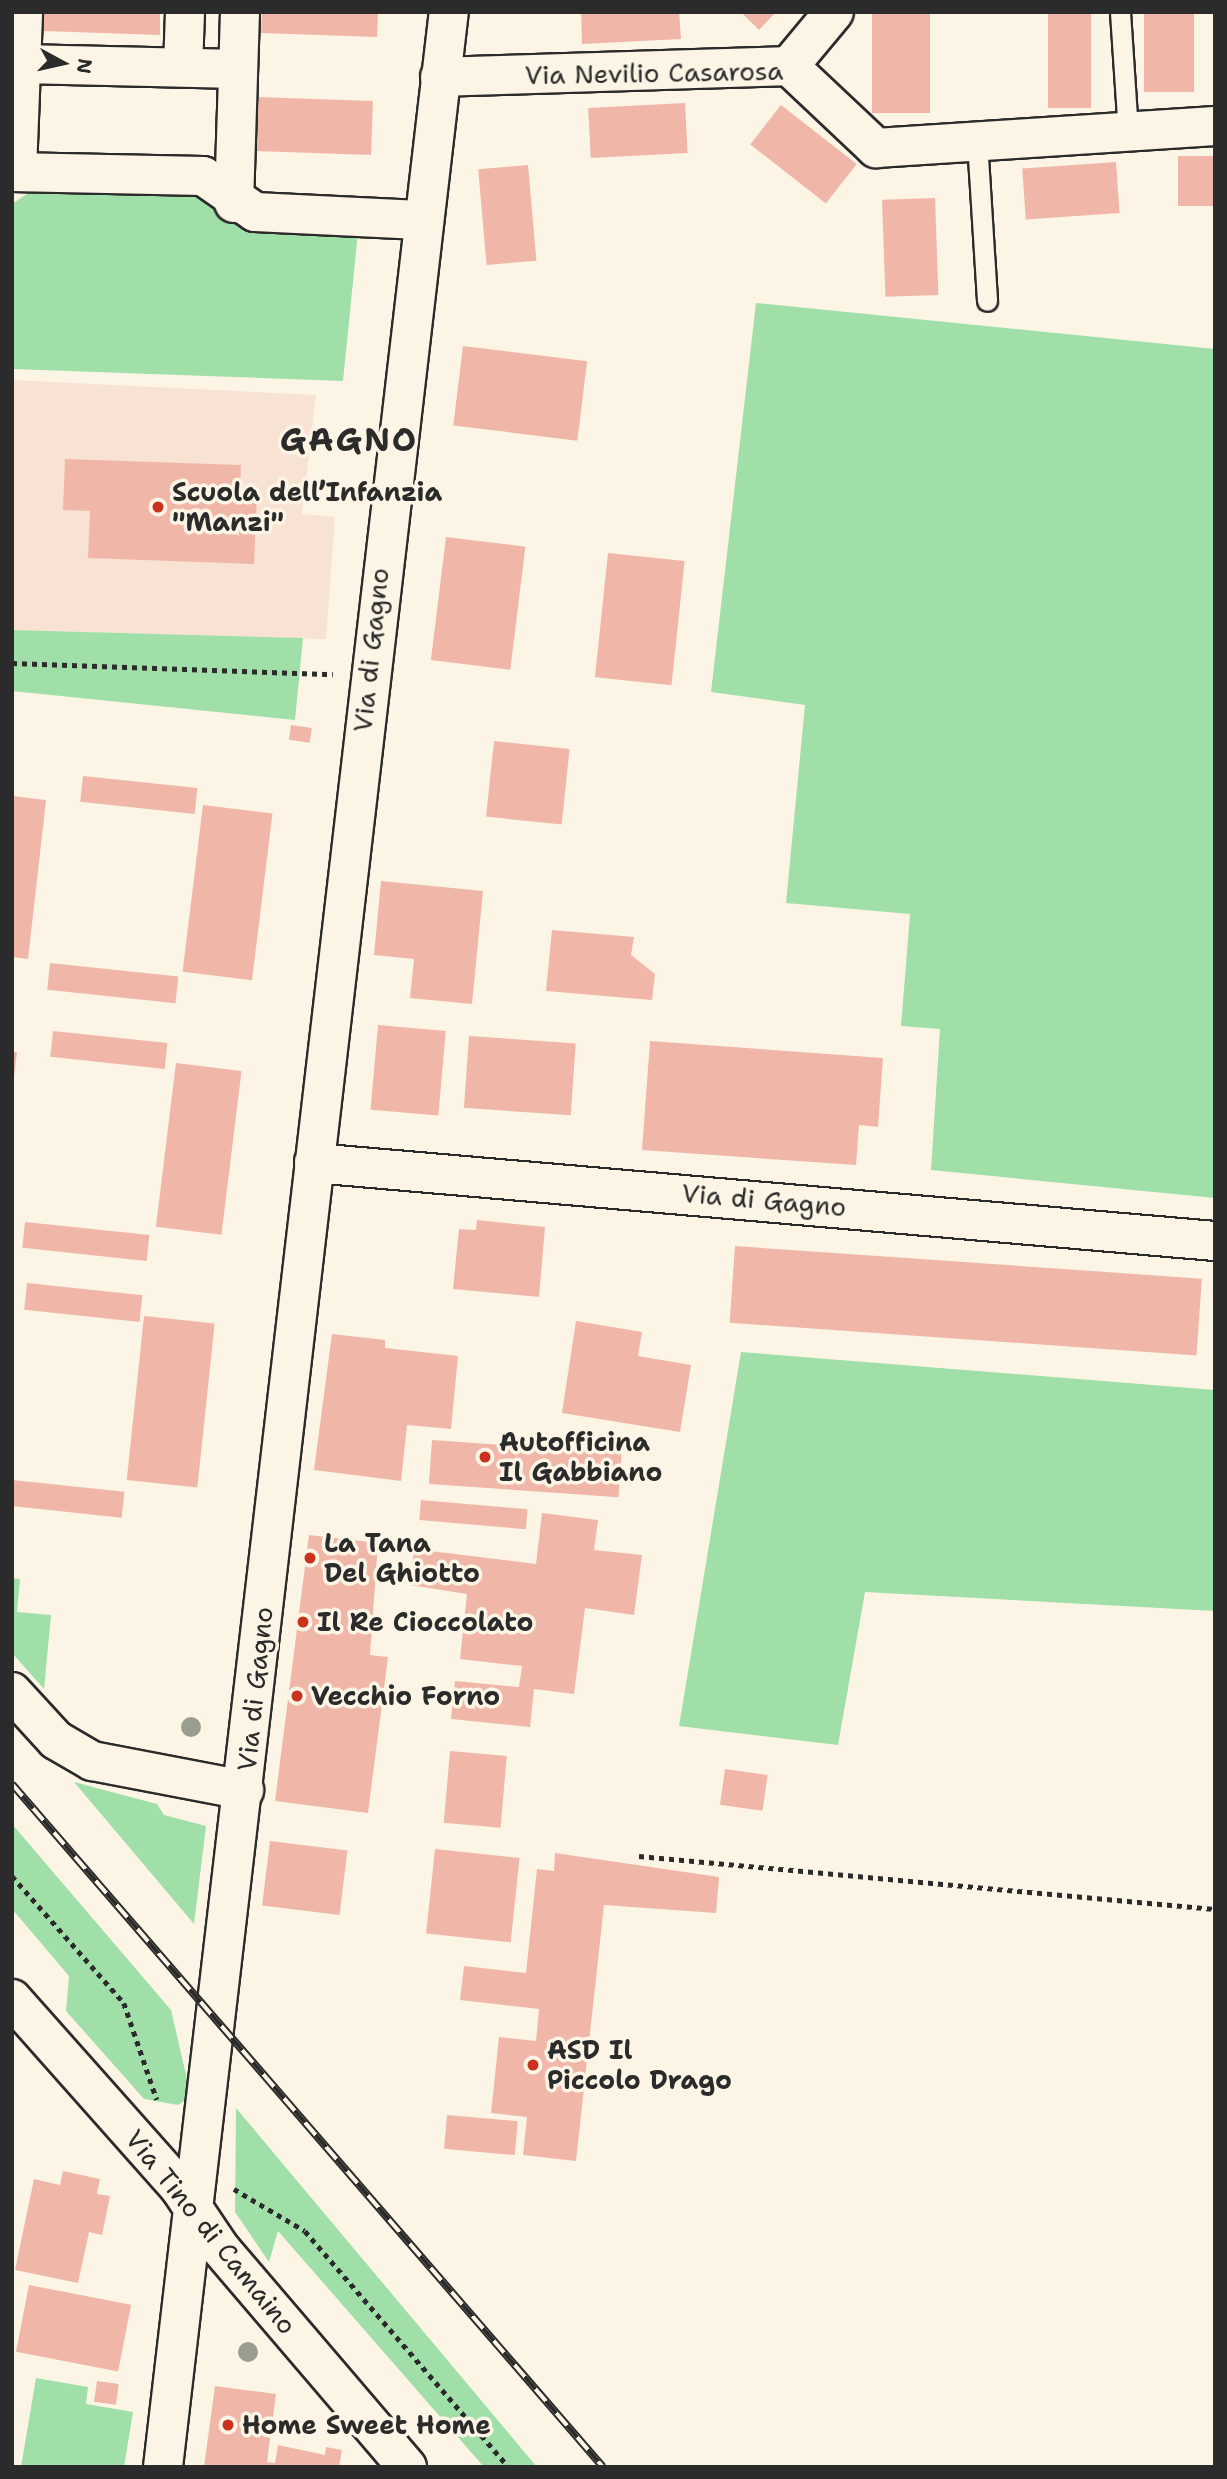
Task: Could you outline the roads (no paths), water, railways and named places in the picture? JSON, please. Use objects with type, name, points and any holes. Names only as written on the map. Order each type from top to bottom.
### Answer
[{"type":"street","points":[[23,12],[15,171],[203,176],[233,203],[255,212],[420,220]]},
{"type":"street","points":[[183,67],[185,12]]},
{"type":"street","points":[[233,203],[240,12]]},
{"type":"street","name":"Via di Gagno","points":[[163,2467],[197,2216],[420,220],[449,12]]},
{"type":"street","points":[[789,66],[834,12]]},
{"type":"street","points":[[21,64],[238,69]]},
{"type":"street","name":"Via Nevilio Casarosa","points":[[440,77],[789,66],[876,148],[1215,126]]},
{"type":"street","name":"Via di Gagno","points":[[314,1163],[1215,1241]]},
{"type":"street","points":[[12,1692],[56,1740],[92,1762],[244,1790]]},
{"type":"street","name":"Via Tino di Camaino","points":[[12,1998],[179,2187],[197,2216],[407,2467]]},
{"type":"lane","points":[[1120,12],[1128,131]]},
{"type":"lane","points":[[977,141],[987,301]]},
{"type":"railway","points":[[12,1784],[603,2467]]},
{"type":"place","name":"Scuola dell’Infanzia \"Manzi\"","points":[[158,507]]},
{"type":"place","name":"Autofficina Il Gabbiano","points":[[485,1457]]},
{"type":"place","name":"La Tana Del Ghiotto","points":[[310,1558]]},
{"type":"place","name":"Il Re Cioccolato","points":[[303,1622]]},
{"type":"place","name":"Vecchio Forno","points":[[297,1696]]},
{"type":"place","name":"ASD Il Piccolo Drago","points":[[533,2065]]},
{"type":"place","name":"Home Sweet Home","points":[[228,2425]]},
{"type":"district","name":"GAGNO","points":[[349,440]]}]
